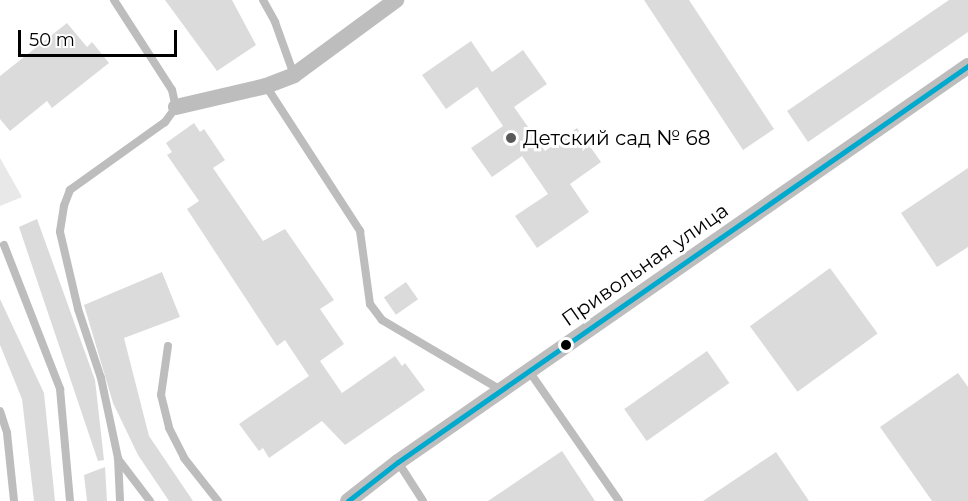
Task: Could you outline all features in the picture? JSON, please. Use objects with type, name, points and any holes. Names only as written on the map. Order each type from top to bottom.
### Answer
[{"type":"street","points":[[176,107],[266,86],[294,75],[396,0]]},
{"type":"street","name":"Привольная улица","points":[[348,501],[398,462],[968,66]]},
{"type":"lane","points":[[114,0],[172,90],[176,107],[165,123],[70,190],[64,206],[60,232],[78,309],[101,378],[118,458],[120,501]]},
{"type":"lane","points":[[263,0],[276,22],[294,75]]},
{"type":"lane","points":[[266,86],[360,231],[370,304],[382,320],[501,390]]},
{"type":"lane","points":[[4,245],[60,389],[70,501]]},
{"type":"lane","points":[[168,346],[161,395],[169,428],[184,458],[218,501]]},
{"type":"lane","points":[[529,371],[619,501]]},
{"type":"lane","points":[[0,411],[7,433],[14,501]]},
{"type":"lane","points":[[118,458],[150,501]]},
{"type":"lane","points":[[398,462],[423,501]]},
{"type":"shaded area","points":[[0,158],[22,197],[0,206]]},
{"type":"building","points":[[165,0],[232,0],[256,45],[217,71]]},
{"type":"building","points":[[644,0],[689,0],[774,129],[743,150]]},
{"type":"building","points":[[949,0],[968,0],[968,32],[808,142],[787,111]]},
{"type":"building","points":[[67,23],[87,47],[92,42],[109,63],[52,108],[47,101],[10,131],[0,119],[0,76]]},
{"type":"building","name":"Детский сад № 68","points":[[471,41],[492,72],[523,50],[547,84],[514,107],[545,151],[577,128],[601,162],[570,184],[589,212],[537,248],[515,216],[548,194],[522,156],[492,177],[471,148],[503,126],[477,87],[446,109],[422,75]]},
{"type":"building","points":[[194,123],[200,132],[204,129],[225,160],[213,168],[263,241],[285,229],[334,300],[320,309],[344,344],[320,361],[342,393],[395,356],[402,366],[405,363],[425,390],[345,445],[322,421],[269,458],[263,448],[259,451],[239,424],[309,376],[285,340],[277,346],[187,209],[199,201],[167,155],[172,152],[166,143]]},
{"type":"building","points":[[968,168],[968,247],[937,267],[901,213]]},
{"type":"building","points":[[37,219],[95,380],[104,460],[98,461],[19,227]]},
{"type":"building","points":[[830,268],[878,334],[798,392],[750,326]]},
{"type":"building","points":[[162,272],[180,317],[124,338],[149,436],[193,501],[169,501],[138,455],[113,403],[84,305]]},
{"type":"building","points":[[406,282],[418,299],[396,315],[384,297]]},
{"type":"building","points":[[0,299],[44,393],[55,501],[34,501],[22,399],[0,345]]},
{"type":"building","points":[[707,351],[729,383],[647,441],[624,409]]},
{"type":"building","points":[[958,373],[968,387],[968,501],[932,501],[880,427]]},
{"type":"building","points":[[562,451],[595,501],[488,501]]},
{"type":"building","points":[[776,452],[809,501],[703,501]]},
{"type":"building","points":[[105,467],[107,501],[87,501],[84,475]]},
{"type":"transit line","points":[[348,501],[398,462],[968,66]]},
{"type":"place","name":"Детский сад № 68","points":[[511,138]]}]
